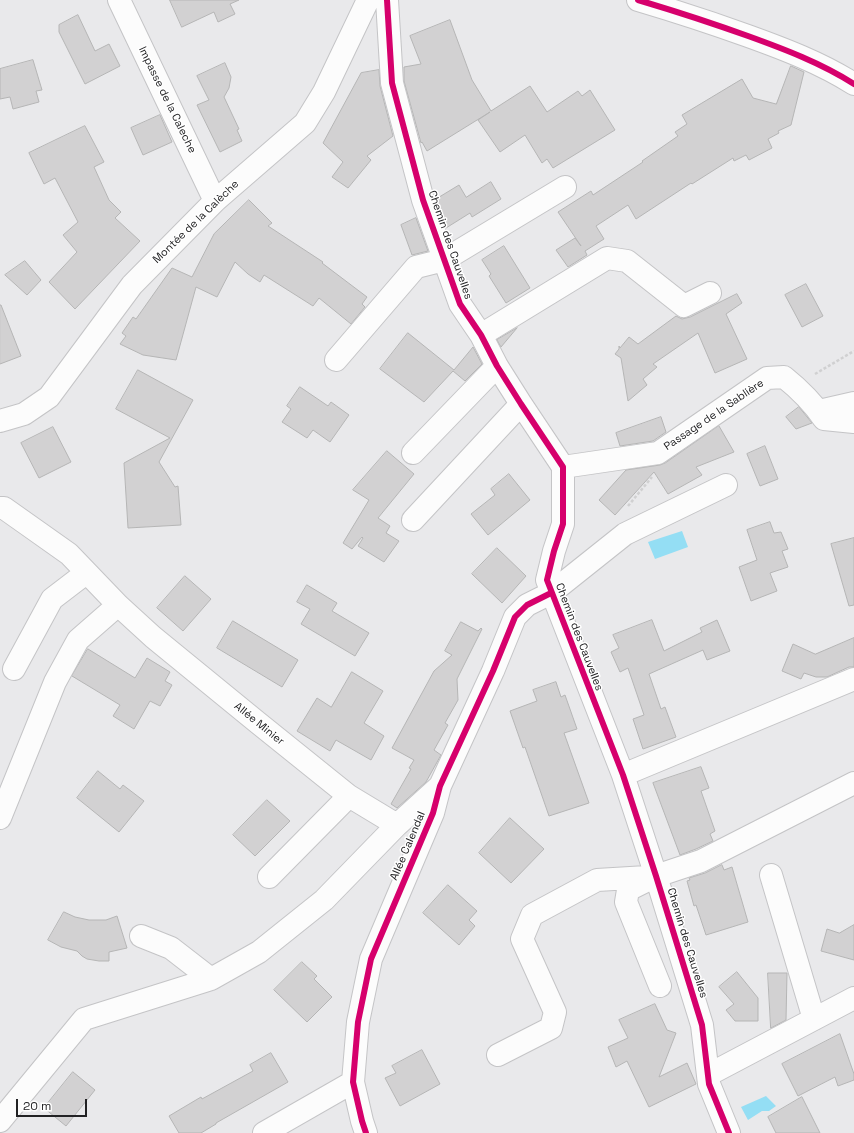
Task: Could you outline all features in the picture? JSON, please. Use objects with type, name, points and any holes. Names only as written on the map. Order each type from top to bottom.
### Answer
[{"type":"street","name":"Impasse de la Caleche","points":[[119,0],[215,201]]},
{"type":"street","name":"Montée de la Calèche","points":[[0,421],[24,414],[49,397],[132,285],[215,201],[305,123],[324,92],[368,0]]},
{"type":"street","name":"Chemin des Cauvelles","points":[[387,0],[392,83],[423,200],[460,304],[481,335],[497,366],[521,404],[563,467],[563,524],[547,580],[622,775],[656,876],[702,1025],[709,1084],[729,1133]]},
{"type":"street","points":[[638,0],[700,19],[777,47],[836,72],[854,84]]},
{"type":"street","points":[[336,360],[416,266],[444,260],[565,187]]},
{"type":"street","points":[[481,335],[607,258],[627,261],[684,306],[710,293]]},
{"type":"street","points":[[413,453],[497,366]]},
{"type":"street","name":"Passage de la Sablière","points":[[563,467],[658,453],[767,378],[784,377],[795,385]]},
{"type":"street","points":[[795,385],[819,411],[824,419],[854,422]]},
{"type":"street","points":[[819,411],[854,403]]},
{"type":"street","points":[[413,520],[521,404]]},
{"type":"street","name":"Allée Calendal","points":[[366,1133],[353,1082],[358,1022],[371,959],[433,813],[440,786],[516,617],[527,605],[551,593],[624,534],[726,485]]},
{"type":"street","name":"Allée Minier","points":[[0,508],[4,508],[69,554],[118,605],[181,660],[348,796],[398,825]]},
{"type":"street","points":[[14,669],[52,599],[86,573]]},
{"type":"street","points":[[0,818],[55,682],[78,640],[118,605]]},
{"type":"street","points":[[622,775],[854,679]]},
{"type":"street","points":[[660,986],[626,902],[628,890],[656,876],[701,861],[854,783]]},
{"type":"street","points":[[0,1121],[84,1018],[211,979],[259,952],[324,900],[398,825],[440,786]]},
{"type":"street","points":[[269,877],[348,796]]},
{"type":"street","points":[[771,875],[814,1019]]},
{"type":"street","points":[[498,1055],[551,1028],[555,1012],[522,939],[532,915],[597,880],[656,876]]},
{"type":"street","points":[[141,936],[171,948],[211,979]]},
{"type":"street","points":[[708,1075],[854,998]]},
{"type":"street","points":[[264,1133],[353,1082]]},
{"type":"path","points":[[795,385],[854,351]]},
{"type":"water","points":[[682,531],[688,547],[655,559],[648,542]]},
{"type":"water","points":[[766,1096],[776,1106],[769,1111],[762,1111],[748,1120],[741,1107]]},
{"type":"building","points":[[170,0],[239,0],[230,4],[235,14],[218,22],[214,12],[182,27]]},
{"type":"building","points":[[78,15],[95,51],[109,44],[120,66],[85,84],[59,32],[59,25]]},
{"type":"building","points":[[450,20],[472,80],[491,111],[530,86],[547,112],[578,91],[582,96],[590,90],[615,130],[553,168],[547,159],[542,163],[525,135],[500,152],[478,120],[490,112],[427,151],[422,142],[421,143],[404,81],[404,67],[421,64],[410,36]]},
{"type":"building","points":[[33,60],[42,90],[36,91],[39,102],[13,109],[10,97],[0,99],[0,69]]},
{"type":"building","points":[[225,63],[231,77],[229,88],[224,97],[239,129],[237,130],[242,141],[220,152],[197,105],[209,100],[197,76]]},
{"type":"building","points":[[791,66],[804,72],[791,125],[778,131],[779,133],[768,139],[772,148],[749,160],[746,155],[734,161],[733,158],[636,219],[628,205],[596,226],[604,239],[585,251],[587,255],[568,267],[556,250],[575,238],[581,246],[558,212],[591,191],[593,195],[643,162],[642,161],[678,136],[675,132],[687,124],[682,115],[742,79],[753,98],[776,104]]},
{"type":"building","points":[[379,70],[380,86],[393,136],[367,156],[371,160],[348,188],[332,177],[343,162],[323,143],[361,73]]},
{"type":"building","points":[[160,115],[172,142],[143,155],[131,128]]},
{"type":"building","points":[[85,126],[104,162],[94,167],[109,200],[121,212],[115,218],[140,241],[75,309],[49,282],[77,252],[63,235],[78,222],[55,178],[44,184],[29,153]]},
{"type":"building","points":[[491,182],[501,199],[472,217],[470,213],[446,228],[436,199],[459,185],[466,197]]},
{"type":"building","points":[[249,200],[272,223],[268,226],[323,262],[322,263],[367,297],[362,304],[365,307],[351,324],[319,298],[313,306],[264,275],[260,282],[248,274],[235,262],[217,297],[196,287],[176,360],[143,355],[120,344],[126,336],[122,333],[133,317],[136,319],[172,268],[192,277],[214,234]]},
{"type":"building","points":[[416,218],[428,251],[412,255],[401,225]]},
{"type":"building","points":[[504,246],[530,288],[506,303],[489,276],[491,274],[482,260]]},
{"type":"building","points":[[25,261],[41,280],[27,295],[5,275]]},
{"type":"building","points":[[806,284],[823,316],[802,327],[785,295]]},
{"type":"building","points":[[737,294],[742,303],[726,314],[747,359],[715,373],[698,333],[653,364],[657,367],[643,379],[647,385],[628,401],[621,358],[615,354],[619,349],[619,346],[620,348],[629,337],[638,344],[676,316],[682,319],[690,317]]},
{"type":"building","points":[[0,305],[21,356],[0,364]]},
{"type":"building","points":[[517,328],[501,347],[497,340]]},
{"type":"building","points":[[408,333],[454,370],[473,347],[482,364],[465,381],[453,371],[424,402],[380,369]]},
{"type":"building","points":[[138,370],[193,400],[159,462],[175,487],[178,486],[181,525],[128,528],[124,463],[170,438],[116,409]]},
{"type":"building","points":[[300,387],[328,406],[331,402],[349,415],[330,442],[313,430],[307,438],[282,422],[291,409],[287,406]]},
{"type":"building","points":[[799,407],[812,423],[796,429],[786,417]]},
{"type":"building","points":[[661,417],[666,432],[653,441],[620,446],[616,433]]},
{"type":"building","points":[[719,426],[734,452],[696,467],[702,475],[668,494],[654,472],[615,515],[599,500],[626,470],[665,463]]},
{"type":"building","points":[[53,427],[71,462],[39,478],[21,443]]},
{"type":"building","points":[[765,446],[778,479],[760,486],[747,454]]},
{"type":"building","points":[[387,451],[414,474],[378,518],[390,526],[386,533],[399,541],[384,562],[358,546],[363,538],[362,537],[352,549],[343,543],[369,500],[353,490]]},
{"type":"building","points":[[509,474],[530,500],[488,535],[471,514],[495,495],[491,489]]},
{"type":"building","points":[[770,522],[774,533],[781,532],[788,549],[782,551],[788,567],[770,573],[777,591],[751,601],[739,567],[757,560],[747,530]]},
{"type":"building","points":[[854,538],[854,605],[849,606],[831,544]]},
{"type":"building","points":[[497,548],[526,576],[502,603],[472,574]]},
{"type":"building","points":[[185,576],[211,599],[183,631],[157,608]]},
{"type":"building","points":[[307,585],[337,603],[332,611],[369,633],[355,656],[301,624],[310,609],[297,602]]},
{"type":"building","points":[[652,620],[664,651],[702,632],[700,628],[717,620],[730,651],[707,660],[703,650],[649,674],[661,709],[665,707],[676,737],[643,749],[633,719],[644,715],[628,668],[620,672],[611,652],[619,648],[613,635]]},
{"type":"building","points":[[233,621],[298,660],[282,687],[217,648]]},
{"type":"building","points":[[461,622],[478,631],[481,628],[482,629],[457,679],[458,700],[445,723],[448,725],[434,750],[441,755],[426,782],[397,808],[391,804],[411,769],[409,768],[414,760],[392,748],[434,671],[452,655],[445,651]]},
{"type":"building","points":[[854,638],[854,667],[849,667],[827,677],[816,677],[804,673],[801,679],[782,671],[793,644],[815,654]]},
{"type":"building","points":[[88,649],[135,678],[147,658],[170,672],[165,681],[172,685],[160,706],[150,701],[134,729],[113,716],[120,705],[72,676]]},
{"type":"building","points":[[352,672],[383,691],[364,723],[384,736],[371,760],[336,740],[330,751],[297,731],[317,698],[331,707]]},
{"type":"building","points":[[556,682],[561,697],[565,695],[577,729],[564,733],[589,803],[549,816],[525,747],[523,748],[510,711],[537,701],[533,690]]},
{"type":"building","points":[[701,767],[709,788],[701,791],[715,831],[710,834],[713,841],[680,855],[653,783]]},
{"type":"building","points":[[98,771],[120,789],[123,785],[144,801],[119,832],[77,798]]},
{"type":"building","points":[[267,800],[290,821],[255,856],[233,835]]},
{"type":"building","points":[[510,818],[544,849],[511,883],[479,853]]},
{"type":"building","points":[[722,865],[724,870],[732,867],[748,922],[706,935],[696,905],[694,906],[687,881],[690,880],[689,878],[705,873]]},
{"type":"building","points":[[448,885],[477,911],[469,920],[475,926],[459,945],[423,913]]},
{"type":"building","points":[[64,912],[75,917],[89,920],[106,920],[117,916],[127,948],[109,952],[109,961],[99,961],[87,959],[77,951],[61,947],[48,940]]},
{"type":"building","points":[[854,925],[854,960],[821,951],[827,929],[839,933]]},
{"type":"building","points":[[302,962],[317,976],[314,979],[332,997],[307,1022],[274,990]]},
{"type":"building","points":[[737,972],[758,998],[758,1021],[735,1021],[726,1010],[734,1004],[719,987]]},
{"type":"building","points":[[768,973],[787,973],[786,1020],[771,1028]]},
{"type":"building","points":[[655,1004],[667,1030],[676,1033],[659,1077],[687,1063],[696,1084],[649,1107],[627,1061],[616,1067],[608,1047],[628,1038],[619,1020]]},
{"type":"building","points":[[840,1034],[854,1074],[854,1080],[838,1086],[835,1077],[798,1096],[782,1064]]},
{"type":"building","points":[[422,1050],[440,1084],[400,1106],[385,1078],[396,1073],[392,1066]]},
{"type":"building","points":[[271,1053],[288,1082],[201,1133],[179,1133],[169,1116],[201,1097],[202,1099],[253,1071],[250,1065]]},
{"type":"building","points":[[73,1072],[95,1090],[66,1126],[44,1108]]},
{"type":"building","points":[[802,1097],[820,1133],[776,1133],[768,1117]]},
{"type":"cycle path","points":[[387,0],[392,83],[423,200],[460,304],[481,335],[497,366],[521,404],[563,467],[563,524],[554,551],[547,580],[623,775],[702,1025],[709,1084],[729,1133]]},
{"type":"cycle path","points":[[638,0],[775,46],[815,63],[854,84]]},
{"type":"cycle path","points":[[366,1133],[353,1082],[358,1022],[371,959],[433,813],[440,786],[493,671],[515,617],[527,605],[551,593]]}]
